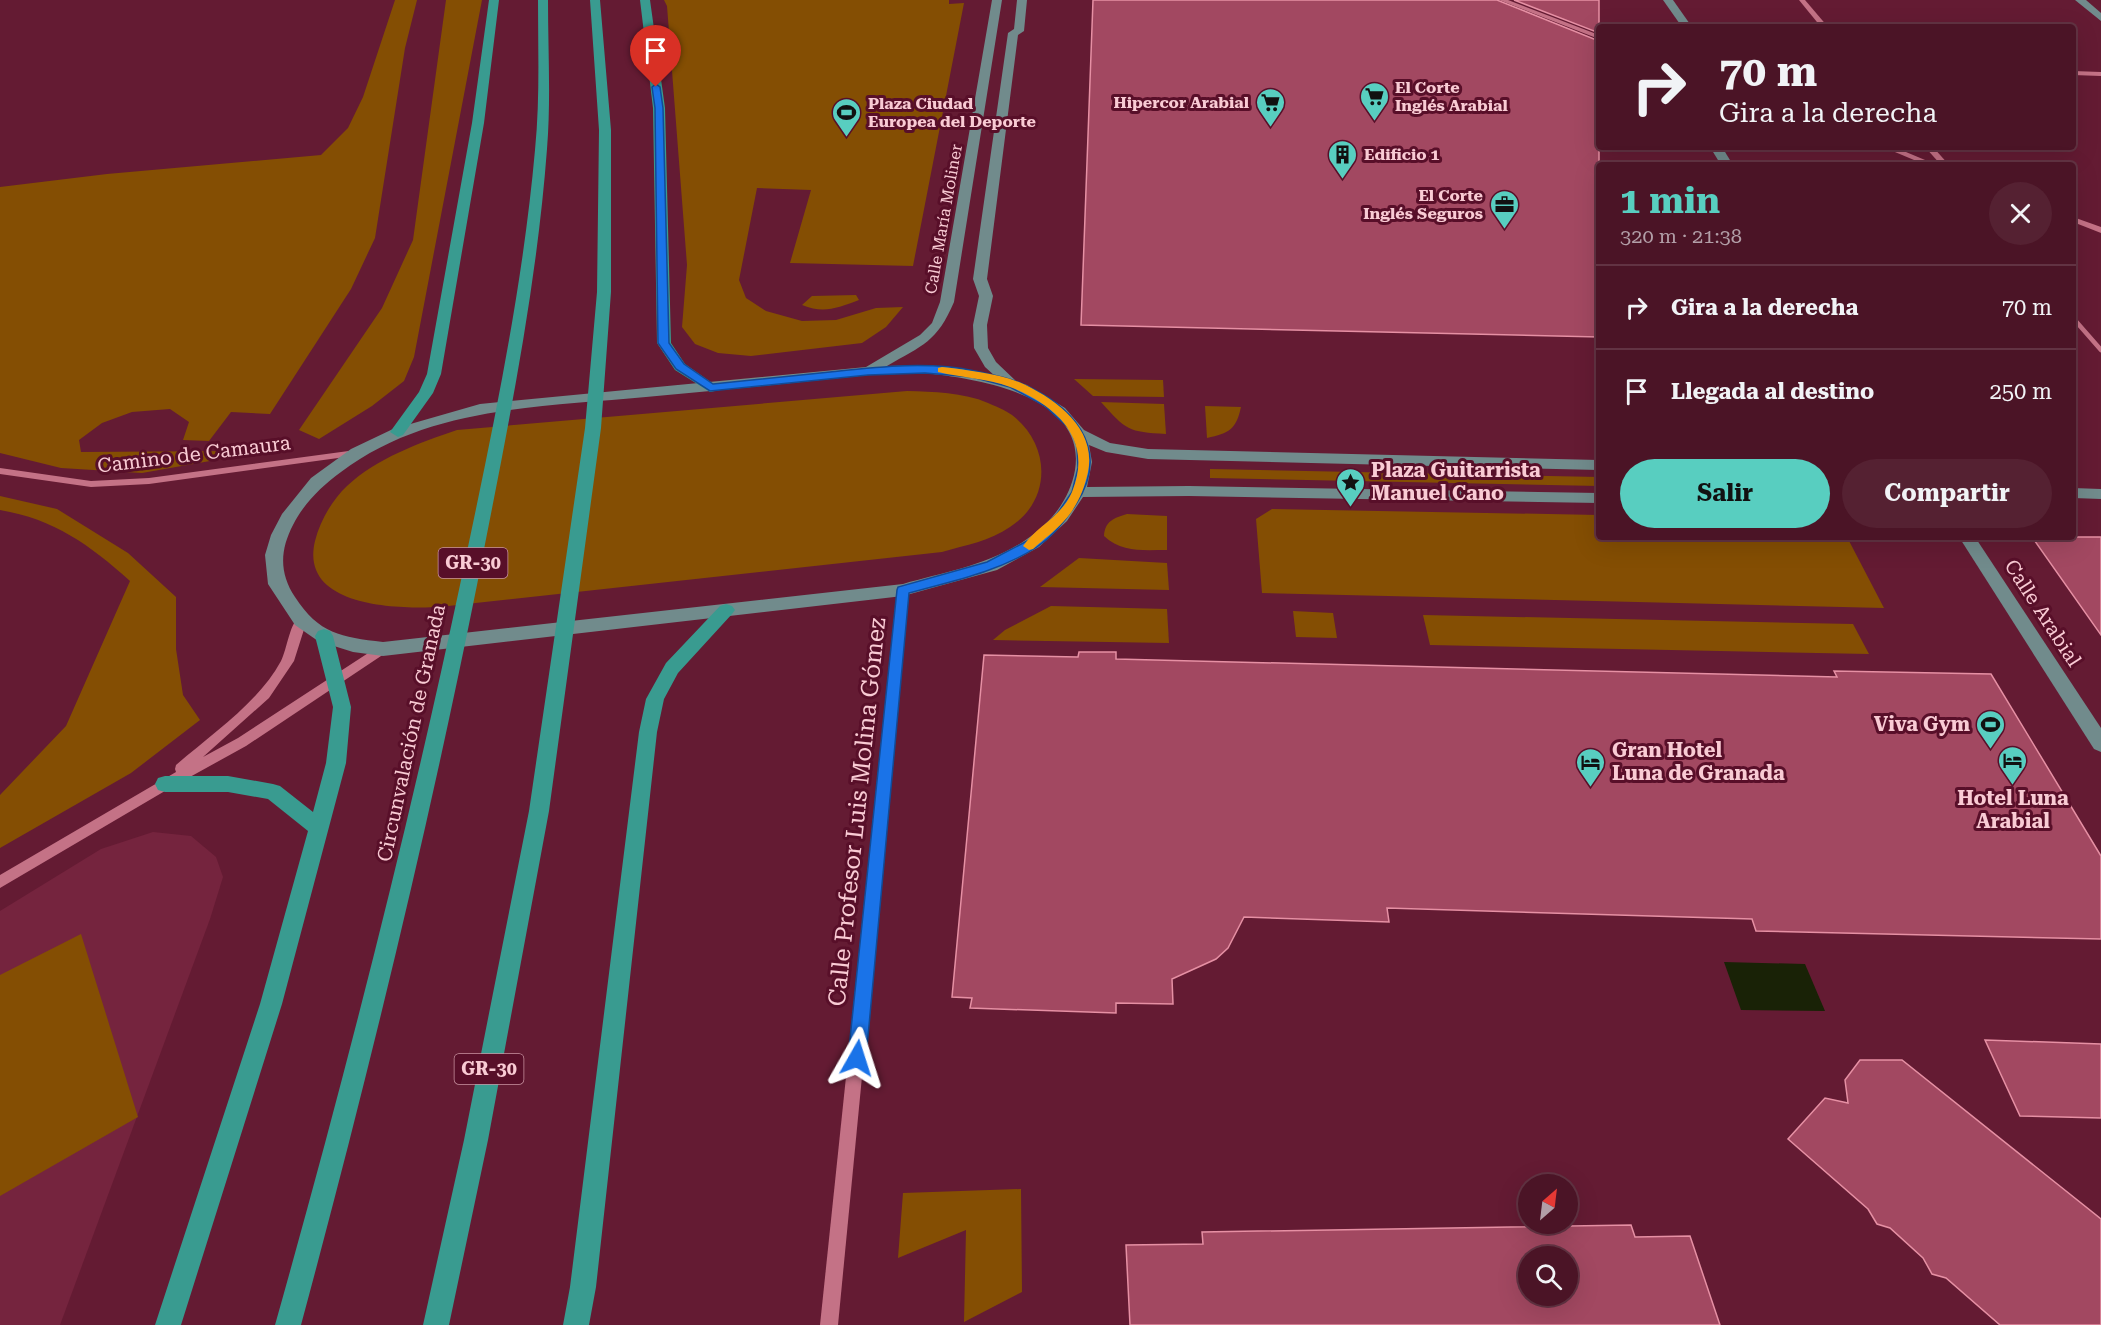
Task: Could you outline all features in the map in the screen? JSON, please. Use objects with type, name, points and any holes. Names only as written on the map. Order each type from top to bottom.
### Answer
[{"type":"highway","points":[[398,432],[426,393],[434,374],[478,123],[494,0]]},
{"type":"highway","name":"Circunvalación de Granada","points":[[288,1325],[333,1164],[417,824],[455,654],[523,300],[541,147],[543,0]]},
{"type":"highway","name":"GR-30","points":[[436,1325],[476,1140],[538,812],[593,428],[604,292],[605,130],[595,0]]},
{"type":"highway","points":[[645,0],[659,108],[664,343],[680,367],[710,388]]},
{"type":"highway","points":[[576,1325],[583,1287],[648,732],[655,699],[672,668],[726,610]]},
{"type":"highway","points":[[168,1325],[272,1004],[338,751],[342,707],[337,679],[324,636]]},
{"type":"highway","points":[[165,784],[228,784],[273,792],[319,829]]},
{"type":"main road","name":"Calle María Moliner","points":[[868,371],[925,338],[938,324],[947,302],[997,0]]},
{"type":"main road","points":[[1014,384],[972,374],[939,370],[868,371],[480,409],[398,432],[356,453],[318,482],[290,514],[279,536],[273,555],[277,584],[301,620],[324,636],[353,645],[383,649],[903,590],[991,566],[1033,543],[1061,517],[1078,492],[1084,468],[1083,451],[1078,433],[1060,411],[1014,384],[995,369],[981,348],[980,325],[986,296],[980,279],[1013,33],[1019,31],[1022,0]]},
{"type":"main road","points":[[1668,0],[1685,24]]},
{"type":"main road","points":[[2080,0],[2101,18]]},
{"type":"main road","points":[[1078,433],[1106,447],[1148,454],[1596,465]]},
{"type":"main road","points":[[1078,492],[1189,491],[1596,498]]},
{"type":"main road","points":[[2076,493],[2101,494]]},
{"type":"main road","name":"Calle Arabial","points":[[1969,540],[2101,744]]},
{"type":"street","points":[[1502,0],[1596,37]]},
{"type":"street","points":[[1802,0],[1822,24]]},
{"type":"street","points":[[2076,73],[2101,74]]},
{"type":"street","points":[[1895,150],[1925,162]]},
{"type":"street","points":[[1932,150],[1942,162]]},
{"type":"street","points":[[2076,220],[2101,230]]},
{"type":"street","points":[[2076,321],[2101,350]]},
{"type":"street","name":"Camino de Camaura","points":[[0,471],[91,484],[149,481],[356,453]]},
{"type":"street","name":"Calle Profesor Luis Molina Gómez","points":[[829,1325],[903,590]]},
{"type":"street","points":[[165,784],[265,695],[288,661],[301,620]]},
{"type":"street","points":[[0,882],[165,784],[242,742],[383,649]]},
{"type":"shaded area","points":[[395,0],[417,0],[405,48],[375,238],[351,289],[270,414],[231,412],[209,441],[183,440],[189,422],[170,409],[132,412],[102,423],[79,440],[81,452],[231,451],[227,458],[142,473],[61,468],[0,453],[0,187],[107,174],[321,155],[348,128],[363,97]]},
{"type":"shaded area","points":[[446,0],[482,0],[414,357],[404,381],[372,406],[319,439],[299,430],[382,308],[413,240]]},
{"type":"shaded area","name":"Plaza Ciudad Europea del Deporte","points":[[664,0],[949,0],[949,4],[964,3],[913,266],[790,263],[811,190],[757,188],[739,280],[746,298],[766,311],[802,321],[836,320],[876,308],[903,307],[886,327],[862,343],[751,356],[718,353],[695,344],[682,327],[687,265],[667,6]]},
{"type":"shaded area","points":[[856,295],[859,300],[830,309],[810,308],[802,305],[812,296]]},
{"type":"shaded area","points":[[1074,379],[1163,380],[1164,397],[1093,396]]},
{"type":"shaded area","points":[[907,391],[948,393],[978,399],[1009,413],[1025,427],[1040,457],[1041,472],[1034,502],[1024,516],[994,536],[942,552],[439,607],[400,607],[355,600],[336,591],[322,579],[314,563],[315,541],[320,526],[327,511],[347,486],[385,459],[457,430]]},
{"type":"shaded area","points":[[1101,402],[1164,404],[1166,434],[1129,428],[1116,419]]},
{"type":"shaded area","points":[[1205,406],[1241,407],[1234,426],[1226,432],[1207,438]]},
{"type":"shaded area","points":[[1210,469],[1596,477],[1596,486],[1210,478]]},
{"type":"shaded area","points":[[0,496],[57,509],[128,553],[176,597],[176,649],[183,695],[200,720],[131,773],[0,848],[0,795],[66,726],[130,581],[70,535],[37,520],[0,510]]},
{"type":"shaded area","points":[[1272,509],[1596,515],[1596,540],[1849,540],[1884,608],[1262,593],[1256,519]]},
{"type":"shaded area","points":[[1127,514],[1167,516],[1167,550],[1126,548],[1104,536],[1106,527],[1111,521]]},
{"type":"shaded area","points":[[1079,558],[1167,563],[1169,590],[1040,587]]},
{"type":"shaded area","points":[[1051,606],[1167,609],[1169,643],[993,640],[1005,630]]},
{"type":"shaded area","points":[[1293,611],[1333,613],[1337,638],[1296,637]]},
{"type":"shaded area","points":[[1423,615],[1853,624],[1869,654],[1430,645]]},
{"type":"shaded area","points":[[153,832],[191,836],[216,857],[223,877],[210,919],[60,1325],[0,1325],[0,911],[101,849]]},
{"type":"shaded area","points":[[81,934],[138,1117],[0,1196],[0,975]]},
{"type":"shaded area","points":[[1724,962],[1805,964],[1825,1011],[1741,1010]]},
{"type":"shaded area","points":[[1021,1189],[1022,1292],[964,1322],[966,1230],[898,1258],[903,1193]]},
{"type":"building","name":"Edificio 1","points":[[1093,0],[1497,0],[1596,40],[1596,150],[1599,150],[1599,162],[1596,162],[1596,337],[1081,325]]},
{"type":"building","points":[[1514,0],[1599,0],[1599,24],[1596,24],[1596,32]]},
{"type":"building","points":[[2076,537],[2101,537],[2101,635],[2034,540],[2076,540]]},
{"type":"building","points":[[1079,652],[1116,652],[1116,659],[1837,677],[1834,671],[1991,674],[2101,856],[2101,939],[1756,931],[1752,919],[1387,908],[1389,922],[1244,917],[1228,948],[1216,959],[1172,979],[1173,1004],[1116,1003],[1116,1013],[970,1008],[972,998],[952,997],[984,655],[1078,657]]},
{"type":"building","points":[[1985,1040],[2101,1044],[2101,1118],[2020,1116]]},
{"type":"building","points":[[1860,1060],[1902,1060],[2101,1219],[2101,1325],[2000,1325],[1946,1278],[1932,1274],[1923,1258],[1890,1228],[1877,1224],[1868,1209],[1788,1139],[1825,1098],[1848,1103],[1845,1080]]},
{"type":"building","points":[[1631,1225],[1635,1237],[1690,1236],[1720,1325],[1130,1325],[1126,1245],[1203,1244],[1202,1232],[1518,1227],[1518,1234],[1578,1234],[1578,1226]]},
{"type":"slow traffic","points":[[942,370],[1014,384],[1060,411],[1081,438],[1084,468],[1078,492],[1061,517],[1029,546]]},
{"type":"place","name":"El Corte Inglés Arabial","points":[[1374,122]]},
{"type":"place","name":"Hipercor Arabial","points":[[1270,128]]},
{"type":"place","name":"Plaza Ciudad Europea del Deporte","points":[[847,138]]},
{"type":"place","name":"Edificio 1","points":[[1343,180]]},
{"type":"place","name":"El Corte Inglés Seguros","points":[[1504,230]]},
{"type":"place","name":"Plaza Guitarrista Manuel Cano","points":[[1350,508]]},
{"type":"place","name":"Viva Gym","points":[[1991,750]]},
{"type":"place","name":"Hotel Luna Arabial","points":[[2013,786]]},
{"type":"place","name":"Gran Hotel Luna de Granada","points":[[1591,788]]},
{"type":"route","points":[[656,87],[659,108],[664,343],[680,367],[710,388],[868,371],[925,369],[972,374],[1014,384],[1049,403],[1060,411],[1077,430],[1083,446],[1084,468],[1078,492],[1061,517],[1033,543],[991,566],[903,590],[857,1058]]}]
